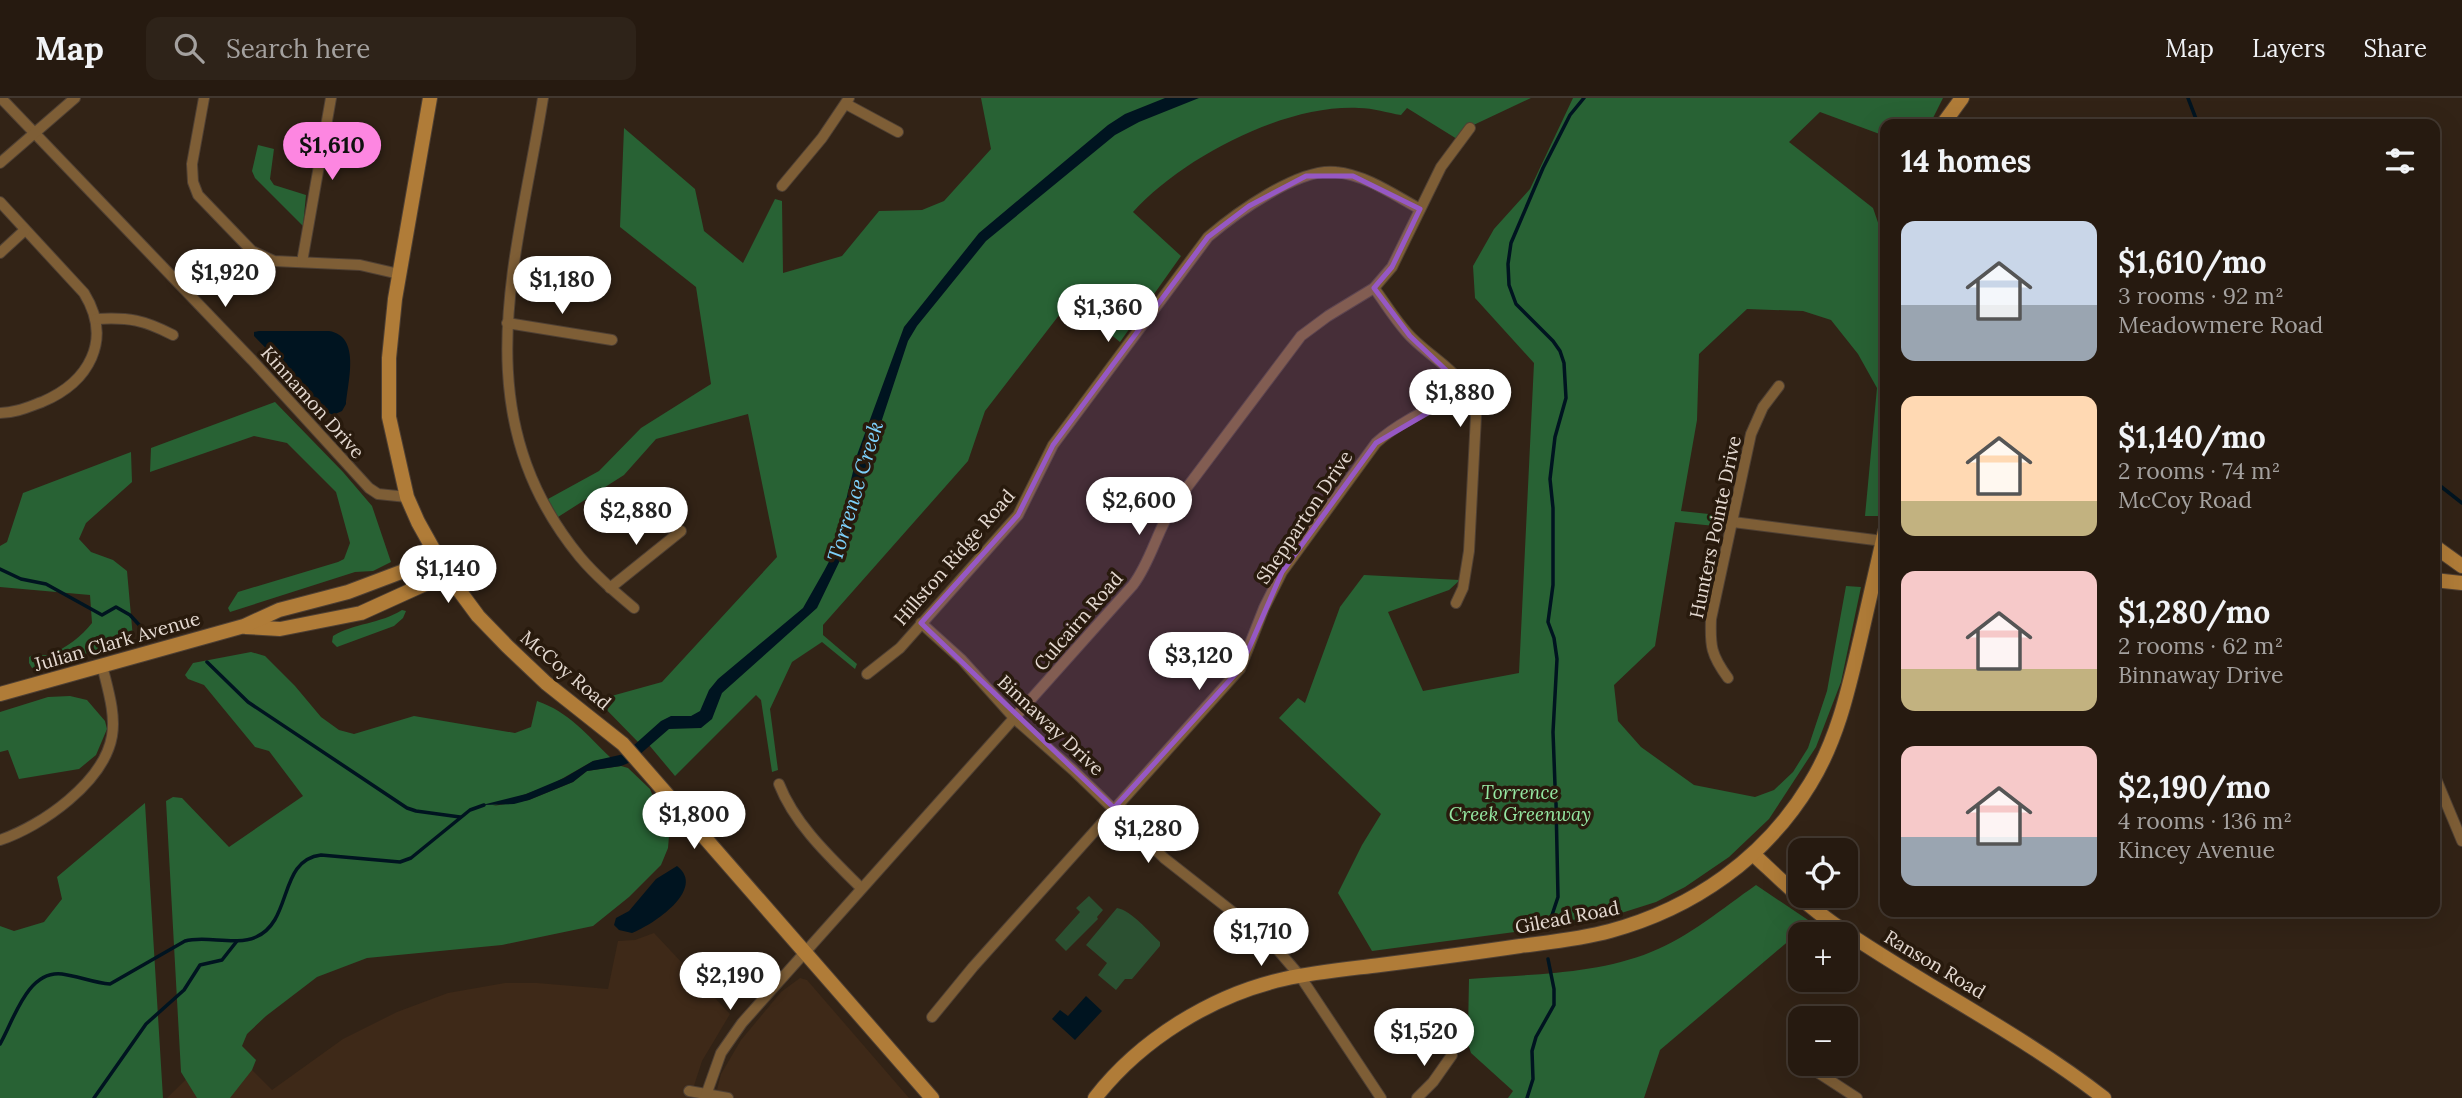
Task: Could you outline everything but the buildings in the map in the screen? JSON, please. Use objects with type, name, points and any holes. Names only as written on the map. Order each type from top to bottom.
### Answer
[{"type":"main road","name":"McCoy Road","points":[[430,98],[399,274],[390,341],[388,392],[393,443],[407,497],[435,554],[478,615],[507,646],[555,690],[623,744],[644,766],[804,954],[932,1098]]},
{"type":"main road","points":[[1947,119],[1962,98]]},
{"type":"main road","points":[[2440,550],[2462,566]]},
{"type":"main road","name":"Julian Clark Avenue","points":[[0,694],[244,626],[279,610],[348,592],[417,566],[435,554]]},
{"type":"main road","name":"Gilead Road","points":[[1095,1098],[1121,1068],[1146,1047],[1182,1022],[1224,999],[1300,976],[1548,943],[1610,931],[1664,912],[1715,885],[1753,854],[1792,811],[1826,754],[1846,697],[1880,554]]},
{"type":"main road","name":"Julian Clark Avenue","points":[[244,626],[280,629],[361,613],[447,574]]},
{"type":"main road","points":[[2440,580],[2462,583]]},
{"type":"main road","name":"Ranson Road","points":[[1753,854],[1832,922],[1889,960],[2042,1052],[2104,1098]]},
{"type":"street","name":"Kinnamon Drive","points":[[1,98],[243,351],[369,488],[378,494],[407,497]]},
{"type":"street","points":[[0,163],[75,98]]},
{"type":"street","points":[[204,98],[192,164],[193,182],[198,195],[252,251],[274,261],[360,265],[399,274]]},
{"type":"street","points":[[302,261],[331,98]]},
{"type":"street","points":[[543,98],[510,292],[506,364],[511,403],[517,432],[534,482],[561,532],[581,558],[634,608]]},
{"type":"street","points":[[782,186],[822,138],[848,101],[898,132]]},
{"type":"street","name":"Culcairn Road","points":[[705,1095],[721,1053],[730,1038],[1141,574],[1163,522],[1173,506],[1285,354],[1312,326],[1374,288],[1392,267],[1450,153],[1471,128]]},
{"type":"street","name":"Hillston Ridge Road","points":[[867,674],[893,654],[1018,515],[1047,456],[1075,414],[1200,247],[1226,221],[1290,183],[1321,172],[1336,172],[1361,179],[1420,209]]},
{"type":"street","points":[[0,202],[84,293],[96,319],[94,351],[76,382],[65,390],[19,411],[0,413]]},
{"type":"street","points":[[0,253],[25,230]]},
{"type":"street","points":[[1374,288],[1410,336],[1456,374],[1467,390],[1476,416],[1469,551],[1463,588],[1456,603]]},
{"type":"street","points":[[96,319],[123,317],[141,320],[173,335]]},
{"type":"street","points":[[507,323],[612,340]]},
{"type":"street","name":"Hunters Pointe Drive","points":[[1728,678],[1715,660],[1712,650],[1711,619],[1755,423],[1779,386]]},
{"type":"street","name":"Shepparton Drive","points":[[932,1017],[973,967],[1240,669],[1264,608],[1282,572],[1376,443],[1403,423],[1467,390]]},
{"type":"street","points":[[1732,522],[1880,537]]},
{"type":"street","points":[[610,587],[681,531]]},
{"type":"street","name":"Binnaway Drive","points":[[921,623],[962,660],[1015,719],[1114,808],[1164,858],[1271,942],[1300,976],[1381,1098]]},
{"type":"street","points":[[0,840],[25,831],[63,804],[95,772],[108,752],[113,733],[103,665]]},
{"type":"street","points":[[779,784],[790,808],[861,888]]},
{"type":"street","points":[[2440,788],[2462,841]]},
{"type":"street","points":[[1418,1098],[1452,1055]]},
{"type":"street","points":[[1823,1076],[1857,1098]]},
{"type":"street","points":[[689,1091],[728,1098]]},
{"type":"highlighted area","points":[[1306,176],[1353,176],[1420,209],[1392,267],[1374,288],[1410,336],[1467,390],[1376,443],[1282,572],[1240,669],[1114,808],[921,623],[1018,515],[1053,445],[1208,237],[1249,206]]},
{"type":"shaded area","points":[[654,933],[730,1014],[702,1061],[690,1098],[167,1098],[224,1042],[272,1090],[343,1039],[397,1012],[448,993],[505,983],[608,989],[618,941],[635,940]]},
{"type":"shaded area","points":[[800,978],[807,980],[909,1098],[715,1098],[721,1074],[741,1040],[781,992]]},
{"type":"green space","points":[[981,98],[1531,98],[1465,129],[1457,139],[1407,108],[1401,115],[1359,108],[1330,109],[1299,115],[1236,138],[1178,172],[1133,212],[1181,256],[1120,342],[1070,301],[985,411],[968,461],[823,625],[823,635],[857,664],[855,669],[822,642],[792,662],[770,709],[778,770],[772,772],[761,700],[756,695],[675,776],[644,739],[639,743],[597,700],[662,682],[777,557],[748,414],[656,439],[624,475],[558,517],[548,499],[599,471],[641,428],[711,384],[696,287],[620,227],[624,128],[695,189],[704,231],[743,263],[775,199],[782,201],[783,273],[842,256],[879,211],[922,210],[944,201],[991,149]]},
{"type":"green space","name":"Torrence Creek Greenway","points":[[1573,98],[1943,98],[1932,119],[1880,119],[1880,134],[1820,112],[1789,142],[1873,208],[1880,228],[1878,516],[1865,516],[1877,388],[1858,354],[1831,320],[1803,311],[1747,309],[1699,354],[1697,420],[1681,511],[1727,516],[1725,527],[1675,522],[1655,646],[1614,685],[1618,721],[1641,747],[1694,785],[1755,797],[1774,790],[1793,772],[1808,748],[1827,691],[1846,586],[1861,587],[1841,682],[1816,747],[1769,819],[1729,857],[1685,887],[1656,902],[1596,921],[1372,951],[1338,893],[1381,814],[1279,718],[1298,698],[1305,703],[1340,607],[1364,575],[1460,580],[1449,590],[1388,612],[1423,691],[1519,673],[1534,363],[1475,298],[1473,266],[1494,229],[1530,189]]},
{"type":"green space","points":[[258,145],[274,149],[270,179],[274,185],[306,195],[303,226],[255,178],[252,171]]},
{"type":"green space","points":[[275,402],[372,506],[391,562],[373,571],[355,572],[230,612],[228,608],[238,592],[344,559],[350,543],[336,492],[287,443],[254,436],[150,472],[151,448]]},
{"type":"green space","points":[[131,452],[132,482],[86,523],[79,539],[91,552],[113,560],[127,571],[133,638],[32,668],[29,657],[48,655],[62,648],[79,637],[92,623],[90,595],[0,587],[0,546],[7,542],[23,493]]},
{"type":"green space","points":[[402,610],[406,611],[403,618],[394,626],[337,647],[332,642],[333,636],[341,632]]},
{"type":"green space","points":[[251,652],[265,656],[321,717],[339,730],[354,734],[414,716],[515,733],[531,727],[537,701],[559,711],[611,758],[593,761],[551,785],[493,806],[529,800],[573,782],[587,771],[621,766],[628,768],[650,789],[669,836],[668,848],[661,865],[629,897],[593,926],[502,945],[367,958],[317,977],[247,1034],[242,1046],[256,1060],[252,1070],[230,1098],[197,1098],[181,1072],[166,801],[173,797],[182,798],[229,847],[303,796],[269,751],[255,747],[204,685],[188,679],[185,675],[193,663]]},
{"type":"green space","points":[[70,696],[87,700],[105,721],[107,729],[96,755],[79,769],[19,779],[8,750],[0,752],[0,712],[48,697]]},
{"type":"green space","points":[[145,803],[163,1098],[0,1098],[0,926],[14,931],[44,922],[62,899],[57,877]]},
{"type":"green space","points":[[1756,885],[1811,922],[1788,922],[1788,941],[1660,1050],[1644,1098],[1508,1098],[1513,1091],[1471,1053],[1463,1041],[1468,1032],[1469,979],[1561,972],[1630,960],[1665,946],[1705,922]]},
{"type":"green space","points":[[1089,896],[1103,910],[1098,919],[1066,951],[1055,940],[1080,912],[1076,908]]},
{"type":"green space","points":[[1117,908],[1140,922],[1160,942],[1160,946],[1132,979],[1125,979],[1116,990],[1098,975],[1107,963],[1086,945]]},
{"type":"water","points":[[1165,98],[1199,98],[1139,122],[1115,135],[986,241],[917,326],[908,341],[870,456],[846,548],[817,608],[722,693],[712,719],[701,728],[669,729],[631,762],[621,766],[587,771],[573,782],[529,800],[514,804],[482,805],[526,794],[564,778],[593,761],[624,754],[661,721],[671,716],[691,716],[700,711],[709,690],[718,679],[803,608],[833,554],[857,455],[904,327],[979,233],[1108,125],[1125,114]]},
{"type":"water","points":[[329,331],[339,335],[349,350],[350,361],[346,404],[342,411],[333,415],[329,413],[254,336],[254,332]]},
{"type":"water","points":[[677,866],[685,875],[686,885],[674,905],[641,929],[632,933],[619,930],[614,925],[616,918],[629,911],[656,879]]},
{"type":"water","points":[[1086,996],[1102,1011],[1075,1040],[1052,1019],[1060,1010],[1068,1016]]},
{"type":"waterway","points":[[1555,785],[1553,732],[1557,659],[1548,622],[1553,585],[1553,508],[1550,479],[1555,437],[1566,398],[1564,363],[1553,341],[1516,304],[1509,285],[1508,264],[1511,243],[1543,168],[1570,115],[1584,98]]},
{"type":"waterway","points":[[2188,98],[2196,119]]},
{"type":"waterway","points":[[2440,486],[2462,503]]},
{"type":"waterway","points":[[0,569],[21,579],[46,584],[102,615],[116,607],[130,615],[142,628]]},
{"type":"waterway","points":[[207,662],[248,702],[407,808],[460,817]]},
{"type":"waterway","points":[[1547,930],[1558,897],[1556,803]]},
{"type":"waterway","name":"Torrence Creek","points":[[0,1044],[23,998],[40,980],[50,975],[62,974],[110,984],[185,941],[239,941],[256,937],[268,929],[276,918],[291,879],[307,859],[321,855],[400,862],[411,858],[470,810],[484,805]]},
{"type":"waterway","points":[[94,1098],[146,1024],[184,990],[200,965],[222,960],[237,941]]},
{"type":"waterway","points":[[1527,1098],[1533,1079],[1532,1051],[1536,1037],[1554,1005],[1548,959]]}]
